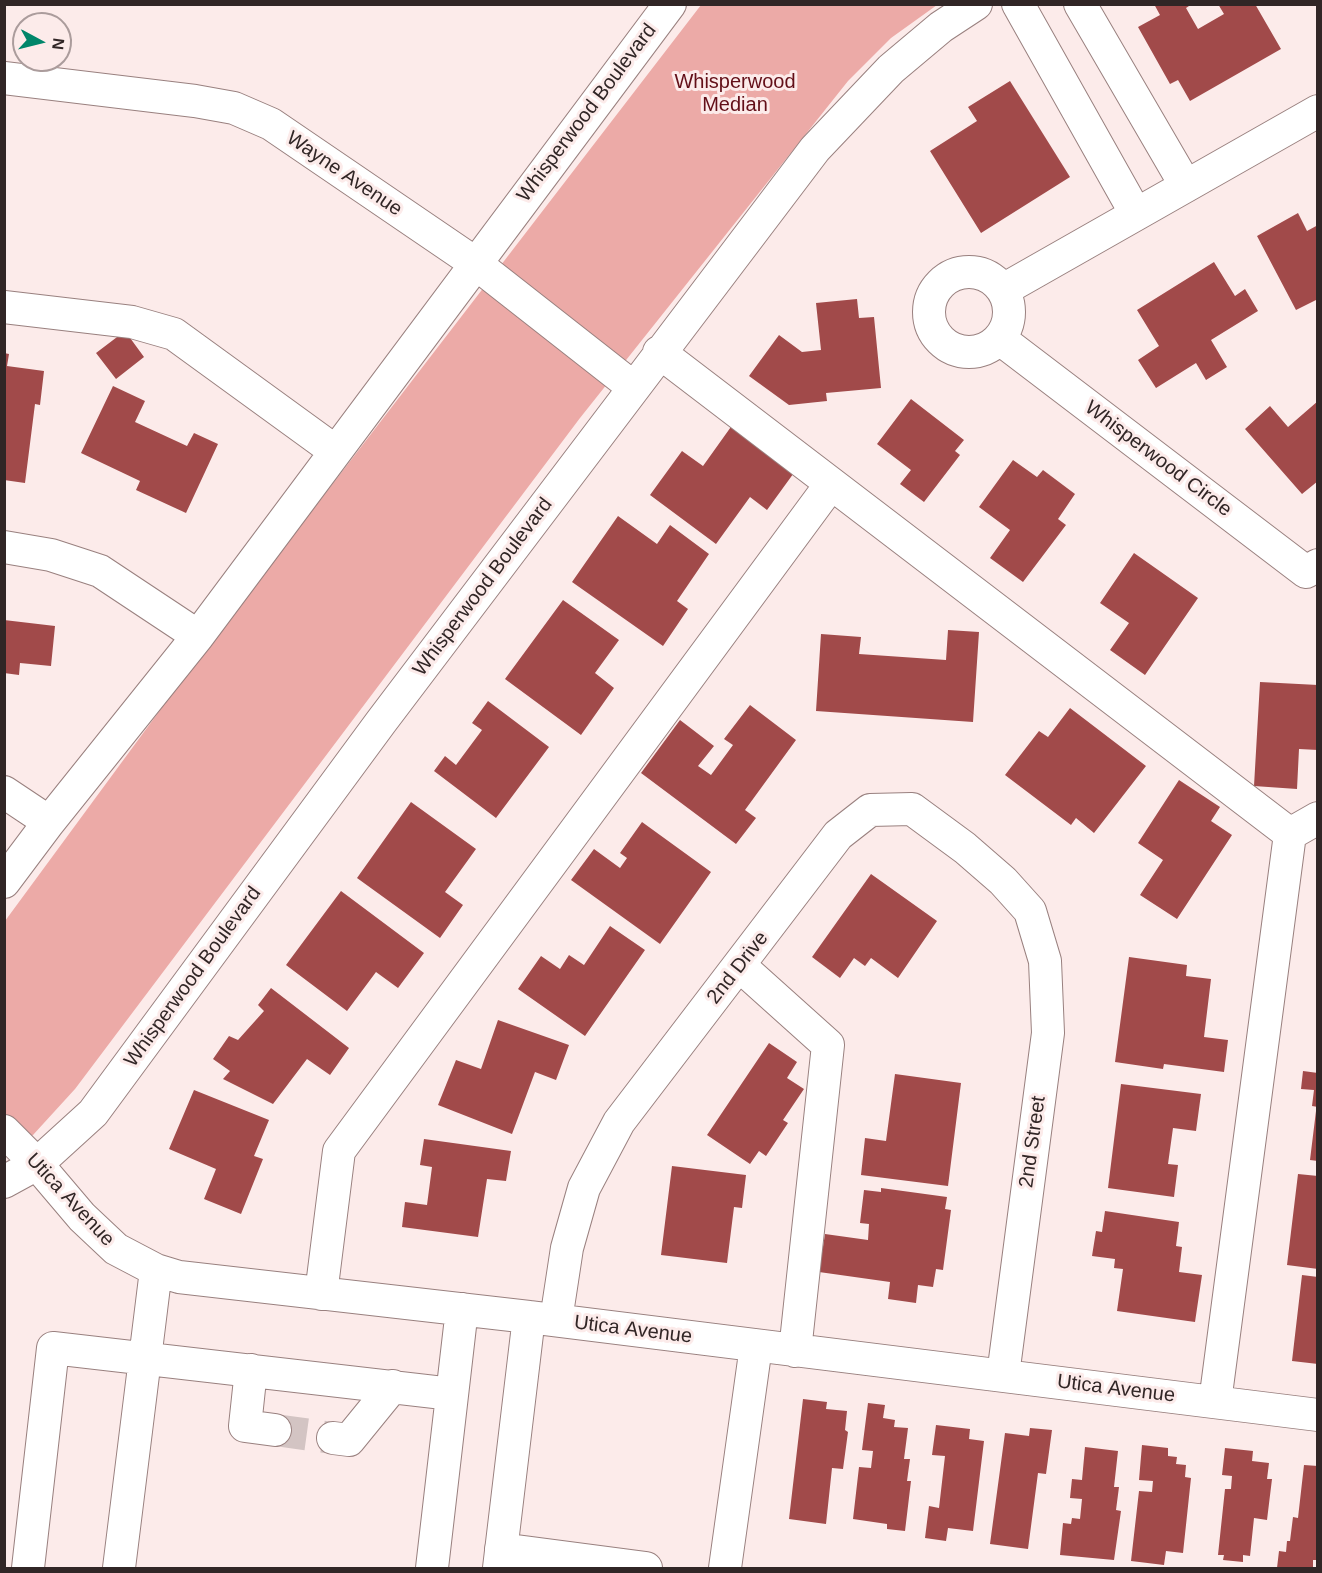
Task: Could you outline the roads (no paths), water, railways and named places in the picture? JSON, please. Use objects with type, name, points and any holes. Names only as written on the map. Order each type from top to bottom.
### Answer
[{"type":"street","name":"Whisperwood Boulevard","points":[[4,882],[49,822],[198,636],[669,4]]},
{"type":"street","name":"Whisperwood Boulevard","points":[[4,1182],[37,1164],[93,1113],[381,722],[815,149],[891,69],[941,27],[976,4]]},
{"type":"street","points":[[1018,4],[1136,214]]},
{"type":"street","points":[[1080,4],[1186,186]]},
{"type":"street","name":"Wayne Avenue","points":[[4,78],[195,101],[234,108],[271,124],[475,263],[633,387]]},
{"type":"street","points":[[1003,290],[1317,111]]},
{"type":"street","points":[[971,271],[995,280],[1003,290],[1010,315],[1000,339],[989,347],[977,352],[964,352],[951,348],[940,340],[932,329],[929,316],[930,302],[935,290],[945,279],[957,273],[971,271]]},
{"type":"street","points":[[4,307],[132,322],[174,334],[335,451]]},
{"type":"street","name":"Whisperwood Circle","points":[[1000,339],[1306,572],[1317,565]]},
{"type":"street","points":[[659,352],[1290,834]]},
{"type":"street","points":[[321,1294],[339,1151],[831,484]]},
{"type":"street","points":[[4,548],[51,555],[100,570],[198,636]]},
{"type":"street","points":[[4,792],[49,822]]},
{"type":"street","name":"2nd Drive","points":[[500,1559],[542,1318],[567,1248],[584,1188],[620,1122],[838,835],[870,810],[912,809],[980,861],[1003,881],[1030,910]]},
{"type":"street","points":[[1290,834],[1317,818]]},
{"type":"street","points":[[1215,1402],[1290,834]]},
{"type":"street","name":"2nd Street","points":[[1003,1375],[1048,1032],[1046,961],[1030,910]]},
{"type":"street","points":[[740,966],[828,1045],[795,1351]]},
{"type":"street","name":"Utica Avenue","points":[[4,1131],[37,1164],[82,1217],[116,1249],[156,1270],[179,1277],[542,1318],[1317,1415]]},
{"type":"street","points":[[119,1569],[156,1270]]},
{"type":"street","points":[[432,1569],[462,1309]]},
{"type":"street","points":[[725,1569],[756,1346]]},
{"type":"street","points":[[28,1569],[53,1348],[452,1394]]},
{"type":"street","points":[[251,1370],[245,1426],[275,1430]]},
{"type":"street","points":[[333,1438],[350,1440],[393,1386]]},
{"type":"street","points":[[500,1559],[646,1569]]},
{"type":"tunnel","points":[[275,1430],[333,1438]]},
{"type":"park label","name":"Whisperwood Median","points":[[735,94]]}]
